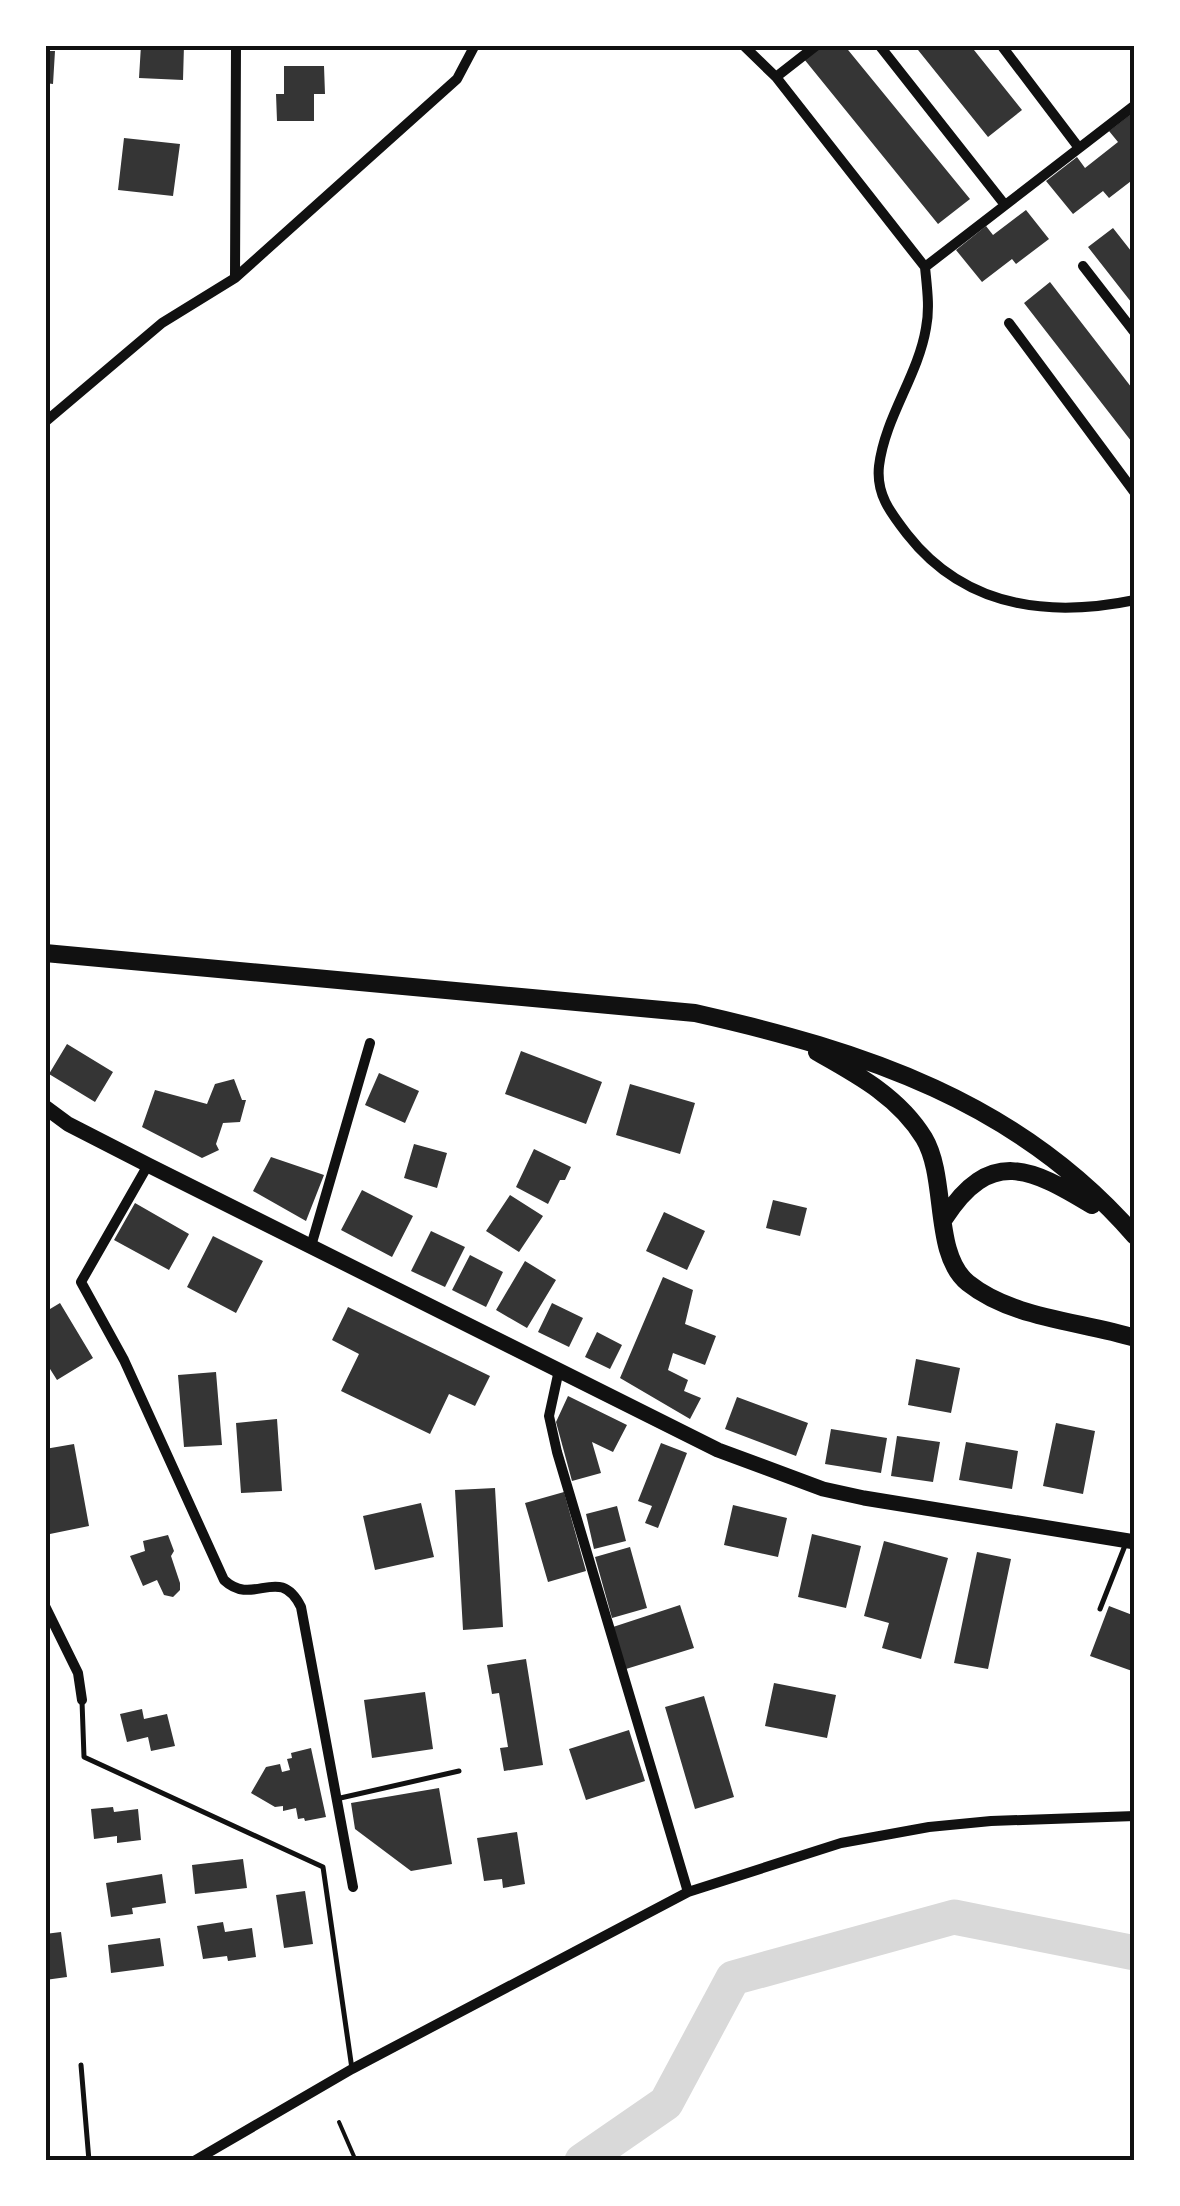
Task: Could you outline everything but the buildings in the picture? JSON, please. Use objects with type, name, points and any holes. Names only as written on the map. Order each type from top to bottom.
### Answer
[{"type":"highway","points":[[45,945],[137,960]]},
{"type":"highway","points":[[45,953],[695,1013],[786,1034],[874,1061],[941,1089],[1004,1126],[1067,1171],[1131,1232]]},
{"type":"highway","points":[[786,1034],[866,1080],[901,1108],[925,1140],[937,1170],[949,1257],[964,1280],[1000,1304],[1135,1338]]},
{"type":"highway","points":[[944,1219],[979,1178],[997,1171],[1021,1170],[1046,1178],[1131,1232]]},
{"type":"main road","points":[[45,1107],[68,1124],[148,1165],[718,1450],[823,1489],[919,1508],[1132,1538]]},
{"type":"street","points":[[234,278],[236,45]]},
{"type":"street","points":[[45,422],[162,323],[234,278],[458,79],[476,45]]},
{"type":"street","points":[[743,45],[776,78],[925,267],[926,329],[879,465],[878,488],[893,516],[926,559],[974,589],[1009,603],[1061,608],[1135,600]]},
{"type":"street","points":[[776,78],[817,45]]},
{"type":"street","points":[[879,45],[1006,205]]},
{"type":"street","points":[[1001,45],[1079,148]]},
{"type":"street","points":[[925,267],[1135,105]]},
{"type":"street","points":[[1083,266],[1135,333]]},
{"type":"street","points":[[1009,323],[1135,492]]},
{"type":"street","points":[[311,1246],[370,1044]]},
{"type":"street","points":[[148,1165],[81,1282],[124,1360],[224,1580],[246,1592],[284,1586],[294,1592],[301,1607],[353,1887]]},
{"type":"street","points":[[560,1370],[549,1416],[688,1892]]},
{"type":"street","points":[[45,1606],[78,1673],[82,1700]]},
{"type":"street","points":[[194,2161],[352,2068],[688,1892],[842,1843],[929,1827],[1132,1817]]},
{"type":"lane","points":[[1100,1609],[1132,1538]]},
{"type":"lane","points":[[82,1700],[84,1757],[322,1868],[352,2068]]},
{"type":"lane","points":[[336,1798],[458,1770]]},
{"type":"lane","points":[[81,2065],[89,2161]]},
{"type":"path","points":[[338,2122],[356,2161]]},
{"type":"waterway","points":[[582,2161],[666,2103],[733,1978],[954,1917],[1135,1953]]}]
